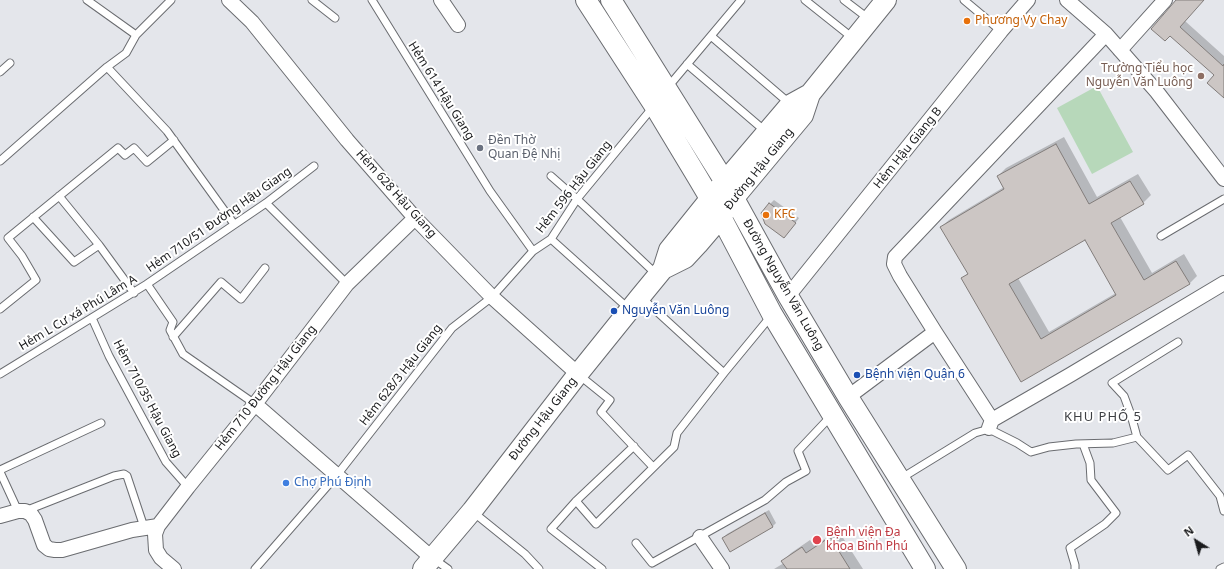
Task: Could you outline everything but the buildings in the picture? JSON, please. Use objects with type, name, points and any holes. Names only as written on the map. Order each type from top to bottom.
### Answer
[{"type":"main road","name":"Đường Nguyễn Văn Luông","points":[[586,0],[654,105],[721,216],[772,314],[924,569]]},
{"type":"main road","name":"Đường Nguyễn Văn Luông","points":[[611,0],[729,190],[788,296],[848,398],[900,479],[952,567]]},
{"type":"main road","name":"Đường Hậu Giang","points":[[427,563],[472,510],[578,374],[660,273],[669,250],[710,199],[729,190],[803,116],[810,94],[886,0]]},
{"type":"main road","name":"Đường Hậu Giang","points":[[660,273],[685,258],[721,216],[729,190],[767,132],[790,105],[810,94]]},
{"type":"street","name":"Hẻm 628 Hậu Giang","points":[[229,0],[252,22],[347,140],[415,218],[492,297],[578,374]]},
{"type":"street","points":[[441,0],[458,26]]},
{"type":"street","name":"Hẻm Hậu Giang B","points":[[788,296],[1028,0]]},
{"type":"street","points":[[1067,0],[1106,34],[1157,92],[1224,179]]},
{"type":"street","points":[[1120,50],[1165,0]]},
{"type":"street","points":[[1106,34],[895,257],[894,264],[991,424],[1224,283]]},
{"type":"street","name":"Hẻm 710 Đường Hậu Giang","points":[[158,526],[255,404],[347,284],[415,218]]},
{"type":"street","points":[[848,398],[935,332]]},
{"type":"street","points":[[255,404],[337,475],[427,563]]},
{"type":"street","points":[[0,516],[21,511],[31,514],[35,520],[44,545],[49,549],[55,550],[62,550],[144,527],[158,526],[155,534],[156,550],[161,558],[174,569]]},
{"type":"street","points":[[700,536],[722,569]]},
{"type":"lane","points":[[87,0],[136,35]]},
{"type":"lane","points":[[0,161],[126,53],[136,35],[171,0]]},
{"type":"lane","points":[[312,0],[335,18]]},
{"type":"lane","name":"Hẻm 614 Hậu Giang","points":[[372,0],[490,191],[533,252]]},
{"type":"lane","points":[[667,88],[741,0]]},
{"type":"lane","points":[[805,0],[854,39]]},
{"type":"lane","points":[[844,0],[870,20]]},
{"type":"lane","points":[[964,0],[1002,31]]},
{"type":"lane","points":[[711,36],[790,105]]},
{"type":"lane","points":[[0,72],[10,63]]},
{"type":"lane","points":[[687,64],[767,132]]},
{"type":"lane","points":[[107,68],[167,131],[234,224]]},
{"type":"lane","name":"Hẻm 596 Hậu Giang","points":[[492,297],[533,252],[550,240],[577,198],[654,105]]},
{"type":"lane","points":[[0,309],[36,280],[22,256],[8,238],[118,148],[125,155],[134,148],[148,162],[174,140]]},
{"type":"lane","name":"Hẻm 710/51 Đường Hậu Giang","points":[[255,404],[183,354],[170,330],[173,322],[147,284],[266,203],[314,166]]},
{"type":"lane","points":[[551,176],[660,273]]},
{"type":"lane","points":[[59,196],[99,245],[134,293]]},
{"type":"lane","points":[[1161,236],[1224,199]]},
{"type":"lane","points":[[266,203],[347,284]]},
{"type":"lane","points":[[34,217],[74,262],[99,245]]},
{"type":"lane","points":[[550,240],[724,372]]},
{"type":"lane","points":[[173,337],[221,282],[241,299],[265,268]]},
{"type":"lane","name":"Hẻm L Cư xá Phú Lâm A","points":[[0,374],[147,284]]},
{"type":"lane","name":"Hẻm 628/3 Hậu Giang","points":[[255,569],[337,475],[452,328],[492,297]]},
{"type":"lane","points":[[576,501],[596,524],[674,447],[677,433],[724,372],[772,314]]},
{"type":"lane","name":"Hẻm 710/35 Hậu Giang","points":[[92,318],[109,356],[166,462],[188,487]]},
{"type":"lane","points":[[1178,342],[1112,383],[1124,396],[1137,437],[1168,470],[1188,454],[1220,496],[1224,511]]},
{"type":"lane","points":[[578,374],[610,400],[601,412],[653,467]]},
{"type":"lane","points":[[636,543],[652,563],[764,500],[786,482],[806,471],[798,451],[832,415]]},
{"type":"lane","points":[[101,423],[0,471],[21,511],[114,476],[124,474],[127,476],[144,527]]},
{"type":"lane","points":[[900,479],[991,424],[1031,452],[1049,447],[1113,443],[1137,437]]},
{"type":"lane","points":[[1075,569],[1070,548],[1105,524],[1116,513],[1091,480],[1090,463],[1083,444]]},
{"type":"lane","points":[[602,569],[552,529],[576,501],[634,446]]},
{"type":"lane","points":[[472,510],[525,554],[539,569]]},
{"type":"lane","points":[[427,563],[448,569]]},
{"type":"lane","points":[[1220,569],[1224,567]]},
{"type":"green space","points":[[1097,86],[1133,152],[1092,174],[1057,108]]},
{"type":"place","name":"Phương Vy Chay","points":[[967,21]]},
{"type":"place","name":"Trường Tiểu học Nguyễn Văn Luông","points":[[1201,76]]},
{"type":"place","name":"Đền Thờ Quan Đệ Nhị","points":[[480,148]]},
{"type":"place","name":"KFC","points":[[766,215]]},
{"type":"place","name":"Nguyễn Văn Luông","points":[[614,311]]},
{"type":"place","name":"Bệnh viện Quận 6","points":[[857,375]]},
{"type":"place","name":"Chợ Phú Định","points":[[286,483]]},
{"type":"place","name":"Bệnh viện Đa khoa Bình Phú","points":[[817,540]]},
{"type":"district","name":"KHU PHỐ 5","points":[[1103,417]]}]
